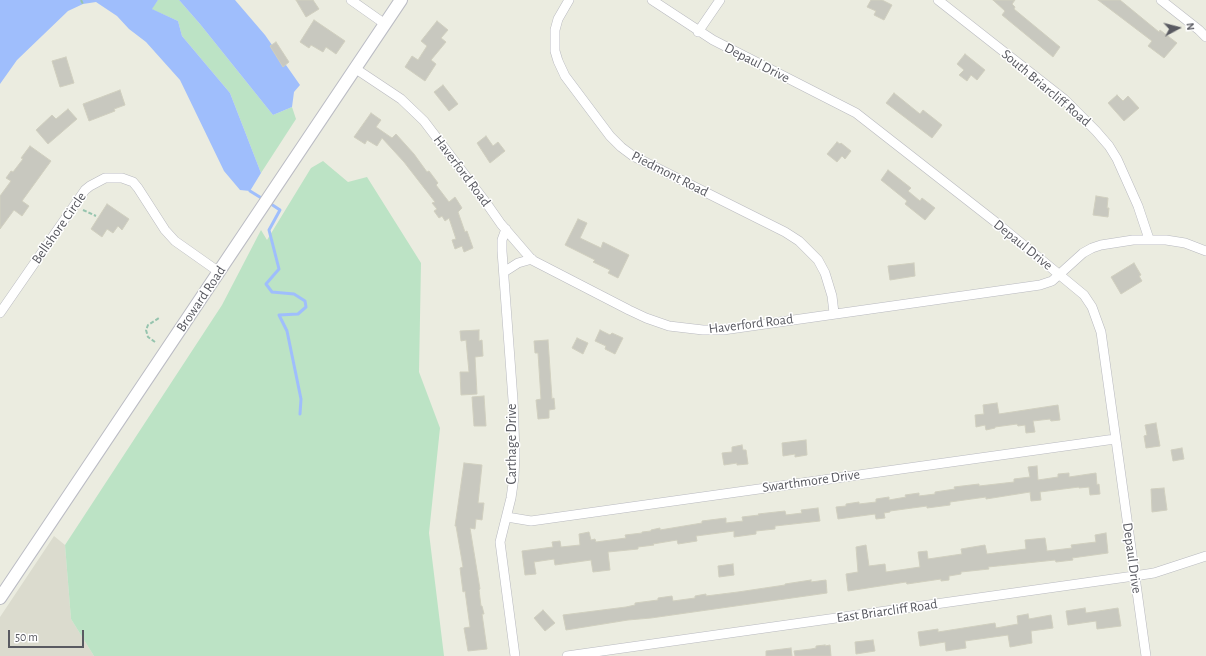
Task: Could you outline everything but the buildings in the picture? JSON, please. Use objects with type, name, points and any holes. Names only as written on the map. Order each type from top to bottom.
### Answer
[{"type":"street","points":[[351,0],[385,24]]},
{"type":"street","name":"Broward Road","points":[[0,598],[401,0]]},
{"type":"street","name":"Piedmont Road","points":[[569,0],[558,19],[555,30],[555,50],[558,61],[565,76],[610,136],[633,156],[785,232],[799,241],[818,260],[825,272],[832,296],[834,313]]},
{"type":"street","name":"Depaul Drive","points":[[652,0],[698,32],[856,113],[1060,274],[1084,295],[1092,307],[1099,324],[1146,656]]},
{"type":"street","points":[[698,32],[720,0]]},
{"type":"street","name":"South Briarcliff Road","points":[[938,0],[1064,99],[1096,131],[1109,146],[1117,159],[1138,206],[1149,239]]},
{"type":"street","points":[[1161,0],[1206,37]]},
{"type":"street","name":"Haverford Road","points":[[356,69],[400,99],[424,121],[506,229],[532,259],[629,310],[669,326],[703,330],[723,330],[834,313],[1040,285],[1052,281],[1083,253],[1101,245],[1149,239],[1185,243],[1206,251]]},
{"type":"street","name":"Bellshore Circle","points":[[0,313],[85,190],[105,178],[122,178],[133,182],[175,241],[219,272]]},
{"type":"street","name":"Carthage Drive","points":[[506,229],[502,240],[513,400],[515,453],[512,492],[507,518],[501,532],[500,542],[515,656]]},
{"type":"street","points":[[504,272],[518,263],[532,259]]},
{"type":"street","name":"Swarthmore Drive","points":[[507,518],[531,521],[1115,439]]},
{"type":"street","name":"East Briarcliff Road","points":[[567,656],[1134,576],[1160,571],[1206,556]]},
{"type":"path","points":[[81,0],[83,4]]},
{"type":"path","points":[[75,204],[87,213],[96,216]]},
{"type":"path","points":[[155,342],[148,337],[146,330],[148,325],[159,318]]},
{"type":"shaded area","points":[[54,536],[65,545],[71,619],[94,656],[0,656],[0,617]]},
{"type":"green space","points":[[158,0],[179,0],[273,115],[292,107],[296,119],[261,173],[230,93],[182,36],[178,21],[151,9]]},
{"type":"green space","points":[[323,161],[348,182],[367,177],[421,263],[419,372],[440,428],[429,533],[444,656],[94,656],[71,619],[65,545],[222,305],[261,230],[267,240],[311,168]]},
{"type":"water","points":[[0,0],[158,0],[152,9],[178,21],[182,36],[230,93],[261,173],[250,191],[240,190],[224,171],[180,80],[146,42],[129,29],[117,16],[96,2],[83,4],[68,11],[17,60],[0,84]]},
{"type":"water","points":[[179,0],[235,0],[265,35],[300,85],[294,92],[292,107],[273,115]]},
{"type":"waterway","points":[[250,191],[263,199]]},
{"type":"waterway","points":[[268,202],[280,210],[269,230],[279,269],[266,284],[272,292],[294,294],[305,301],[306,307],[298,314],[279,315],[287,331],[301,399],[300,414]]}]
